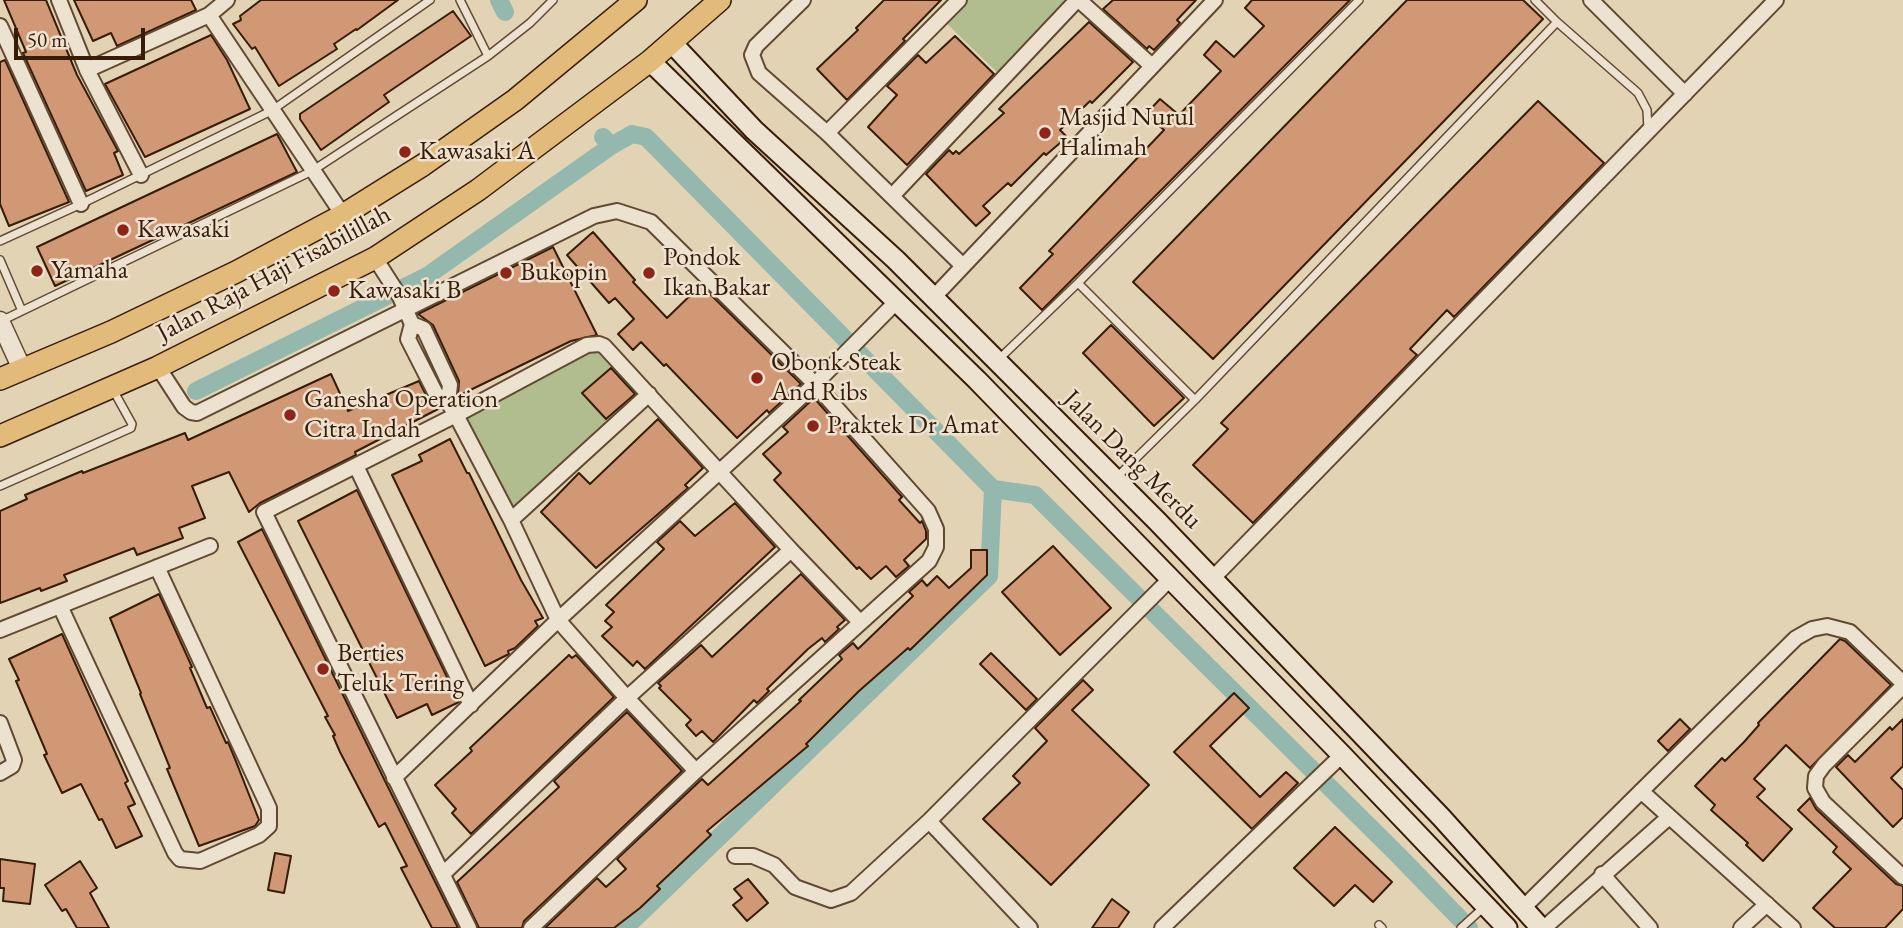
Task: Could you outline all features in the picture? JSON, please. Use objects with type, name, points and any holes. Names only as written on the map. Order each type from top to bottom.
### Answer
[{"type":"main road","name":"Jalan Raja Haji Fisabilillah","points":[[0,379],[111,332],[236,272],[342,215],[423,165],[515,100],[636,0]]},
{"type":"main road","name":"Jalan Raja Haji Fisabilillah","points":[[0,436],[158,367],[375,258],[478,190],[650,61],[720,0]]},
{"type":"main road","name":"Jalan Dang Merdu","points":[[671,43],[737,113],[896,260],[1115,479],[1441,817],[1542,928]]},
{"type":"main road","name":"Jalan Dang Merdu","points":[[650,61],[977,380],[1342,754],[1480,912],[1507,928]]},
{"type":"main road","points":[[719,128],[721,114],[729,111],[737,113]]},
{"type":"main road","points":[[1303,715],[1323,696]]},
{"type":"street","points":[[59,0],[87,70],[141,175]]},
{"type":"street","points":[[87,70],[209,15],[227,0]]},
{"type":"street","points":[[803,0],[756,46],[752,55],[759,73],[827,132],[961,265]]},
{"type":"street","points":[[827,132],[959,0]]},
{"type":"street","points":[[892,196],[1078,0],[1152,66]]},
{"type":"street","points":[[1591,0],[1685,94]]},
{"type":"street","points":[[1212,579],[1776,0]]},
{"type":"street","points":[[933,298],[961,265],[1213,1]]},
{"type":"street","points":[[209,15],[342,215]]},
{"type":"street","points":[[0,26],[81,204]]},
{"type":"street","points":[[158,367],[184,407],[191,412],[197,412],[594,216],[617,211],[650,222],[815,384],[928,511],[936,529],[936,547],[929,561],[696,771],[531,928]]},
{"type":"street","points":[[375,258],[406,310],[425,329],[450,385],[452,409],[511,520],[558,620],[696,771]]},
{"type":"street","points":[[394,778],[558,620],[815,384],[897,301]]},
{"type":"street","points":[[0,321],[23,369]]},
{"type":"street","points":[[469,928],[264,512],[356,466],[452,409],[592,344],[604,346],[791,551],[860,622]]},
{"type":"street","points":[[511,520],[649,394]]},
{"type":"street","points":[[356,466],[471,705]]},
{"type":"street","points":[[0,629],[210,546]]},
{"type":"street","points":[[443,874],[627,698],[791,551]]},
{"type":"street","points":[[60,606],[175,853],[180,859],[200,861],[259,835],[269,826],[269,807],[157,567]]},
{"type":"street","points":[[735,856],[753,856],[774,865],[795,887],[831,900],[851,893],[929,821],[1170,579]]},
{"type":"street","points":[[1523,908],[1796,638],[1812,629],[1827,626],[1850,632],[1903,684],[1824,765],[1816,776],[1815,788],[1823,802],[1903,877]]},
{"type":"street","points":[[0,723],[14,760],[12,766],[0,773]]},
{"type":"street","points":[[1162,928],[1342,754]]},
{"type":"street","points":[[1641,791],[1793,928]]},
{"type":"street","points":[[1542,928],[1669,817]]},
{"type":"street","points":[[929,821],[1030,928]]},
{"type":"street","points":[[1602,874],[1650,928]]},
{"type":"street","points":[[1741,928],[1767,904]]},
{"type":"lane","points":[[0,241],[271,111],[430,0]]},
{"type":"lane","points":[[460,0],[488,56]]},
{"type":"lane","points":[[540,0],[544,8]]},
{"type":"lane","points":[[0,321],[312,171],[488,56],[530,23],[553,0]]},
{"type":"lane","points":[[996,362],[1079,283],[1359,0]]},
{"type":"lane","points":[[1535,0],[1638,93],[1647,110],[1648,131]]},
{"type":"lane","points":[[1115,479],[1195,400],[1557,22]]},
{"type":"lane","points":[[0,260],[22,311]]},
{"type":"lane","points":[[1079,283],[1195,400]]},
{"type":"lane","points":[[0,486],[131,428],[132,424],[112,387]]},
{"type":"lane","points":[[1461,928],[1480,912]]},
{"type":"green space","points":[[959,0],[1077,0],[1003,78],[941,18]]},
{"type":"green space","points":[[602,347],[647,393],[504,520],[452,414],[587,348]]},
{"type":"building","points":[[4,0],[46,0],[77,75],[118,151],[114,153],[123,175],[86,191],[23,53],[26,52]]},
{"type":"building","points":[[74,0],[191,0],[196,10],[117,46],[111,33],[93,41]]},
{"type":"building","points":[[261,0],[398,0],[334,44],[337,49],[279,86],[255,47],[252,49],[233,24],[241,20],[240,16]]},
{"type":"building","points":[[884,0],[941,0],[847,100],[817,69],[858,30],[856,28]]},
{"type":"building","points":[[1113,0],[1196,0],[1177,20],[1180,23],[1154,50],[1149,46],[1147,49],[1103,9]]},
{"type":"building","points":[[1252,0],[1350,0],[1042,310],[1020,288],[1053,254],[1049,251],[1164,130],[1146,114],[1160,99],[1179,115],[1221,71],[1204,55],[1216,41],[1234,57],[1264,26],[1245,8]]},
{"type":"building","points":[[1407,0],[1523,0],[1543,19],[1213,359],[1133,282]]},
{"type":"building","points":[[453,11],[471,36],[384,95],[389,102],[321,150],[300,119],[300,114]]},
{"type":"building","points":[[1089,22],[1133,62],[1060,130],[1067,137],[1046,155],[1044,153],[1011,186],[1008,183],[983,206],[990,213],[976,226],[926,174],[949,150],[953,154],[956,151],[959,154],[1004,113],[999,109]]},
{"type":"building","points":[[211,35],[227,60],[250,109],[145,157],[105,84]]},
{"type":"building","points":[[955,36],[994,74],[907,165],[868,127],[897,95],[887,86],[918,55],[926,63]]},
{"type":"building","points":[[5,60],[69,202],[9,226],[0,204],[0,62]]},
{"type":"building","points":[[1538,101],[1604,163],[1454,317],[1447,310],[1410,349],[1417,355],[1253,523],[1193,465],[1228,429],[1221,423]]},
{"type":"building","points":[[277,134],[297,172],[55,286],[37,247]]},
{"type":"building","points":[[593,232],[635,280],[633,282],[667,318],[701,285],[801,384],[737,438],[666,364],[664,366],[641,342],[633,350],[618,334],[634,319],[615,298],[609,303],[567,255]]},
{"type":"building","points":[[553,247],[597,335],[571,341],[458,396],[459,381],[433,325],[418,314]]},
{"type":"building","points":[[1111,325],[1184,398],[1154,426],[1083,353]]},
{"type":"building","points":[[611,368],[635,394],[606,419],[582,393]]},
{"type":"building","points":[[331,374],[348,411],[419,381],[428,399],[440,408],[355,452],[356,455],[260,503],[249,512],[229,472],[192,486],[205,518],[179,528],[183,538],[137,555],[134,548],[64,575],[67,581],[0,603],[0,511],[27,499],[25,495],[82,471],[83,473],[185,433],[188,440]]},
{"type":"building","points":[[814,398],[902,497],[899,500],[920,523],[922,521],[926,539],[904,560],[909,566],[896,577],[886,566],[871,579],[859,567],[857,569],[774,480],[781,473],[763,454],[788,432],[783,427]]},
{"type":"building","points":[[658,419],[703,468],[685,485],[688,488],[596,568],[541,512],[579,473],[590,484]]},
{"type":"building","points":[[450,439],[543,618],[535,621],[538,626],[515,648],[508,651],[509,654],[485,666],[392,475],[422,461],[419,455]]},
{"type":"building","points":[[357,490],[459,702],[432,715],[427,704],[397,718],[298,521]]},
{"type":"building","points":[[735,503],[775,547],[645,669],[637,661],[633,666],[602,636],[612,627],[605,621],[614,612],[606,605],[664,549],[657,542],[680,521],[695,536]]},
{"type":"building","points":[[262,529],[458,928],[432,928],[401,868],[407,866],[385,823],[379,827],[340,752],[333,736],[335,735],[325,717],[328,716],[238,542]]},
{"type":"building","points":[[1053,546],[1111,608],[1060,655],[1002,592]]},
{"type":"building","points":[[971,550],[987,550],[987,575],[910,650],[908,648],[859,691],[806,744],[808,746],[707,831],[711,835],[657,886],[660,889],[640,908],[614,928],[545,928],[597,878],[606,887],[626,869],[617,859],[702,779],[708,785],[801,701],[799,700],[842,659],[839,655],[853,643],[858,649],[913,596],[909,592],[922,580],[927,586],[937,576],[949,588],[971,568]]},
{"type":"building","points":[[801,574],[845,620],[825,642],[822,638],[808,649],[767,689],[769,691],[757,703],[754,700],[713,742],[702,731],[696,736],[686,725],[691,720],[659,688],[661,686],[658,683],[701,645],[712,657]]},
{"type":"building","points":[[159,594],[207,708],[210,707],[226,743],[228,742],[259,820],[255,826],[199,846],[110,618]]},
{"type":"building","points":[[62,634],[128,781],[125,783],[135,804],[128,807],[142,836],[116,848],[81,784],[62,793],[44,755],[47,754],[9,659]]},
{"type":"building","points":[[1840,639],[1891,685],[1810,768],[1786,745],[1754,779],[1765,789],[1757,797],[1792,829],[1763,861],[1746,845],[1748,843],[1711,810],[1715,805],[1695,786],[1722,758],[1725,761],[1744,742],[1758,723]]},
{"type":"building","points":[[991,653],[1037,699],[1026,710],[980,664]]},
{"type":"building","points":[[569,655],[572,658],[576,655],[614,697],[471,834],[452,813],[456,809],[435,785],[472,751],[470,748]]},
{"type":"building","points":[[1083,680],[1093,690],[1072,710],[1149,785],[1051,885],[983,819],[1020,783],[1013,776],[1047,741],[1035,728]]},
{"type":"building","points":[[1234,693],[1249,708],[1210,746],[1260,797],[1286,772],[1298,783],[1252,829],[1174,752]]},
{"type":"building","points":[[627,712],[682,771],[524,921],[522,928],[479,928],[457,882],[559,787],[554,781]]},
{"type":"building","points":[[1680,719],[1690,729],[1668,751],[1658,741]]},
{"type":"building","points":[[1903,719],[1903,766],[1891,778],[1903,790],[1903,817],[1893,827],[1836,767],[1848,755],[1855,762],[1890,727],[1892,730]]},
{"type":"building","points":[[1810,798],[1816,809],[1896,884],[1903,886],[1903,909],[1885,928],[1835,928],[1813,908],[1851,869],[1833,852],[1837,847],[1798,810]]},
{"type":"building","points":[[1335,827],[1392,882],[1373,902],[1355,885],[1334,906],[1294,868]]},
{"type":"building","points":[[275,853],[291,856],[284,893],[268,890]]},
{"type":"building","points":[[0,859],[35,864],[30,904],[3,901]]},
{"type":"building","points":[[80,861],[97,888],[90,893],[109,928],[77,928],[66,909],[62,911],[45,885]]},
{"type":"building","points":[[748,879],[768,903],[747,921],[733,905],[742,898],[734,889]]},
{"type":"building","points":[[1112,899],[1129,912],[1118,928],[1092,928]]},
{"type":"waterway","points":[[499,0],[505,12]]},
{"type":"waterway","points":[[611,146],[632,134],[646,137],[993,489],[1035,495],[1469,928]]},
{"type":"waterway","points":[[196,391],[427,276],[611,146],[603,137]]},
{"type":"waterway","points":[[625,928],[989,576],[993,489]]},
{"type":"place","name":"Masjid Nurul Halimah","points":[[1045,133]]},
{"type":"place","name":"Kawasaki A","points":[[405,152]]},
{"type":"place","name":"Kawasaki","points":[[123,230]]},
{"type":"place","name":"Yamaha","points":[[37,271]]},
{"type":"place","name":"Bukopin","points":[[506,273]]},
{"type":"place","name":"Pondok Ikan Bakar","points":[[649,273]]},
{"type":"place","name":"Kawasaki B","points":[[334,291]]},
{"type":"place","name":"Obonk Steak And Ribs","points":[[757,378]]},
{"type":"place","name":"Ganesha Operation Citra Indah","points":[[290,415]]},
{"type":"place","name":"Praktek Dr Amat","points":[[813,426]]},
{"type":"place","name":"Berties Teluk Tering","points":[[323,669]]}]
